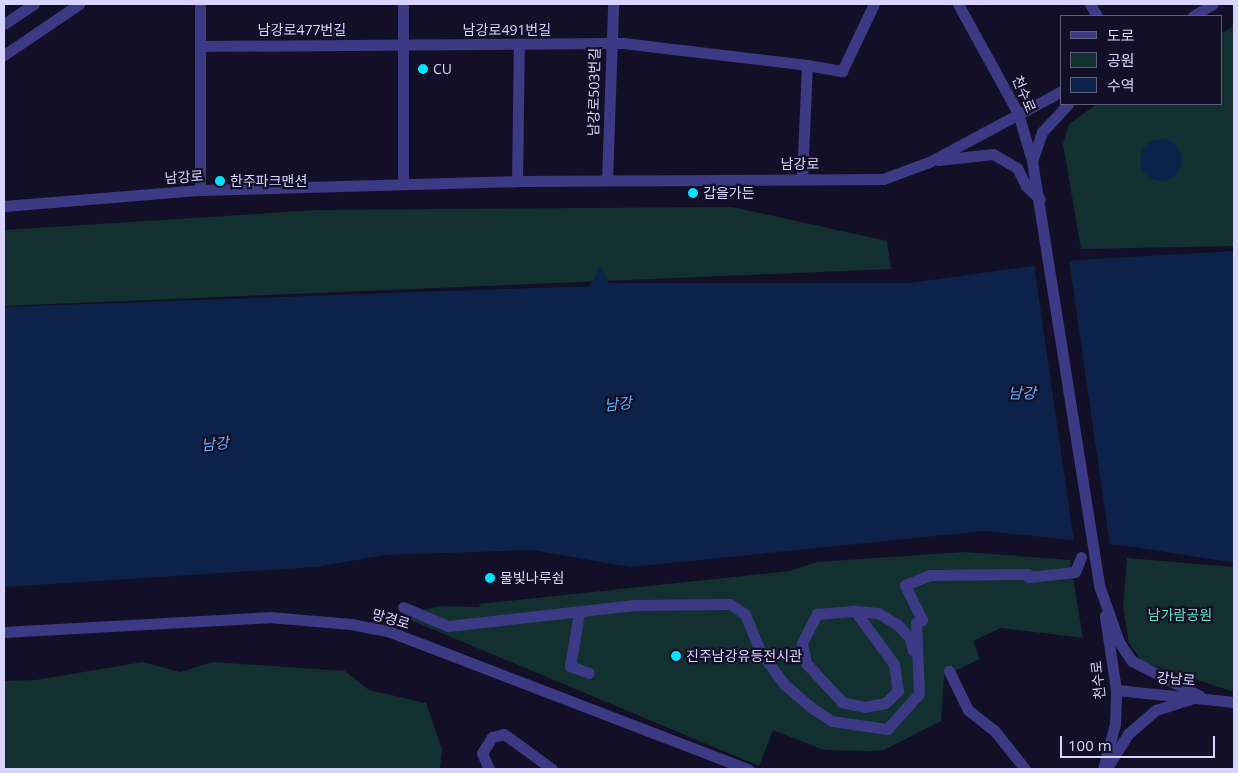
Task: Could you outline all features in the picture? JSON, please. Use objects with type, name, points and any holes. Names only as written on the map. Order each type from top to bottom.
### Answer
[{"type":"street","points":[[4,24],[34,4]]},
{"type":"street","points":[[4,55],[79,4]]},
{"type":"street","points":[[200,4],[200,190]]},
{"type":"street","points":[[403,4],[404,184]]},
{"type":"street","name":"남강로503번길","points":[[608,180],[610,45],[613,4]]},
{"type":"street","name":"남강로491번길","points":[[404,45],[610,45],[807,65],[842,71],[874,4]]},
{"type":"street","name":"천수로","points":[[958,4],[1018,113],[1032,161],[1041,202],[1116,690],[1115,724],[1104,769]]},
{"type":"street","points":[[1090,4],[1096,15]]},
{"type":"street","points":[[1195,15],[1214,4]]},
{"type":"street","name":"남강로477번길","points":[[200,46],[404,45]]},
{"type":"street","points":[[517,181],[519,46]]},
{"type":"street","points":[[802,179],[807,65]]},
{"type":"street","name":"남강로","points":[[4,206],[200,190],[517,181],[883,179],[929,162],[1060,92]]},
{"type":"street","points":[[1032,161],[1042,132],[1067,105]]},
{"type":"street","points":[[929,162],[993,154],[1016,168],[1026,186],[1041,202]]},
{"type":"street","points":[[928,632],[905,585],[930,575],[1028,576],[1075,572],[1081,557]]},
{"type":"street","points":[[1100,588],[1119,642],[1132,661],[1200,696]]},
{"type":"street","points":[[403,607],[448,626],[579,613],[635,605],[730,604],[745,614],[760,651],[783,683],[832,721],[856,727],[887,729],[920,694],[916,623],[922,620]]},
{"type":"street","points":[[855,611],[894,664],[898,691],[885,702],[865,707],[842,702],[829,692],[806,663],[802,644],[817,614],[855,611],[878,613],[898,625],[910,638],[920,694]]},
{"type":"street","points":[[579,613],[570,666],[590,673]]},
{"type":"street","name":"망경로","points":[[4,632],[270,617],[351,624],[388,631],[748,769]]},
{"type":"street","points":[[949,671],[968,710],[994,730],[1024,769]]},
{"type":"street","name":"강남로","points":[[1116,690],[1200,696],[1234,702]]},
{"type":"street","points":[[1104,769],[1128,734],[1145,718],[1165,704],[1200,696]]},
{"type":"street","points":[[489,769],[482,753],[492,738],[504,734],[552,769]]},
{"type":"green space","points":[[1234,26],[1234,246],[1081,249],[1063,144],[1069,124],[1096,105],[1223,105],[1223,32]]},
{"type":"green space","points":[[732,207],[887,241],[891,269],[4,306],[4,230],[317,210]]},
{"type":"green space","points":[[964,552],[1070,560],[1083,638],[1001,628],[973,641],[980,659],[944,676],[941,721],[884,750],[869,751],[824,750],[773,730],[759,766],[401,616],[439,606],[480,607],[479,604],[790,571],[817,562]]},
{"type":"green space","name":"남가람공원","points":[[1127,558],[1234,567],[1234,692],[1142,662],[1129,643],[1123,607]]},
{"type":"green space","points":[[143,662],[180,672],[213,662],[345,671],[369,690],[426,703],[442,749],[440,769],[4,769],[4,681],[36,680]]},
{"type":"water","points":[[1165,139],[1173,142],[1179,148],[1182,160],[1179,172],[1173,178],[1157,181],[1149,178],[1143,172],[1140,156],[1143,148],[1149,142]]},
{"type":"water","name":"남강","points":[[1234,251],[1234,563],[1135,547],[985,531],[630,567],[532,550],[385,555],[316,567],[4,587],[4,307],[590,286],[600,267],[609,283],[909,283],[1077,260]]},
{"type":"pier","points":[[1069,260],[1110,546],[1074,542],[1034,264]]},
{"type":"place","name":"CU","points":[[423,69]]},
{"type":"place","name":"한주파크맨션","points":[[220,181]]},
{"type":"place","name":"갑을가든","points":[[693,193]]},
{"type":"place","name":"물빛나루쉼","points":[[490,578]]},
{"type":"place","name":"진주남강유등전시관","points":[[676,656]]}]
